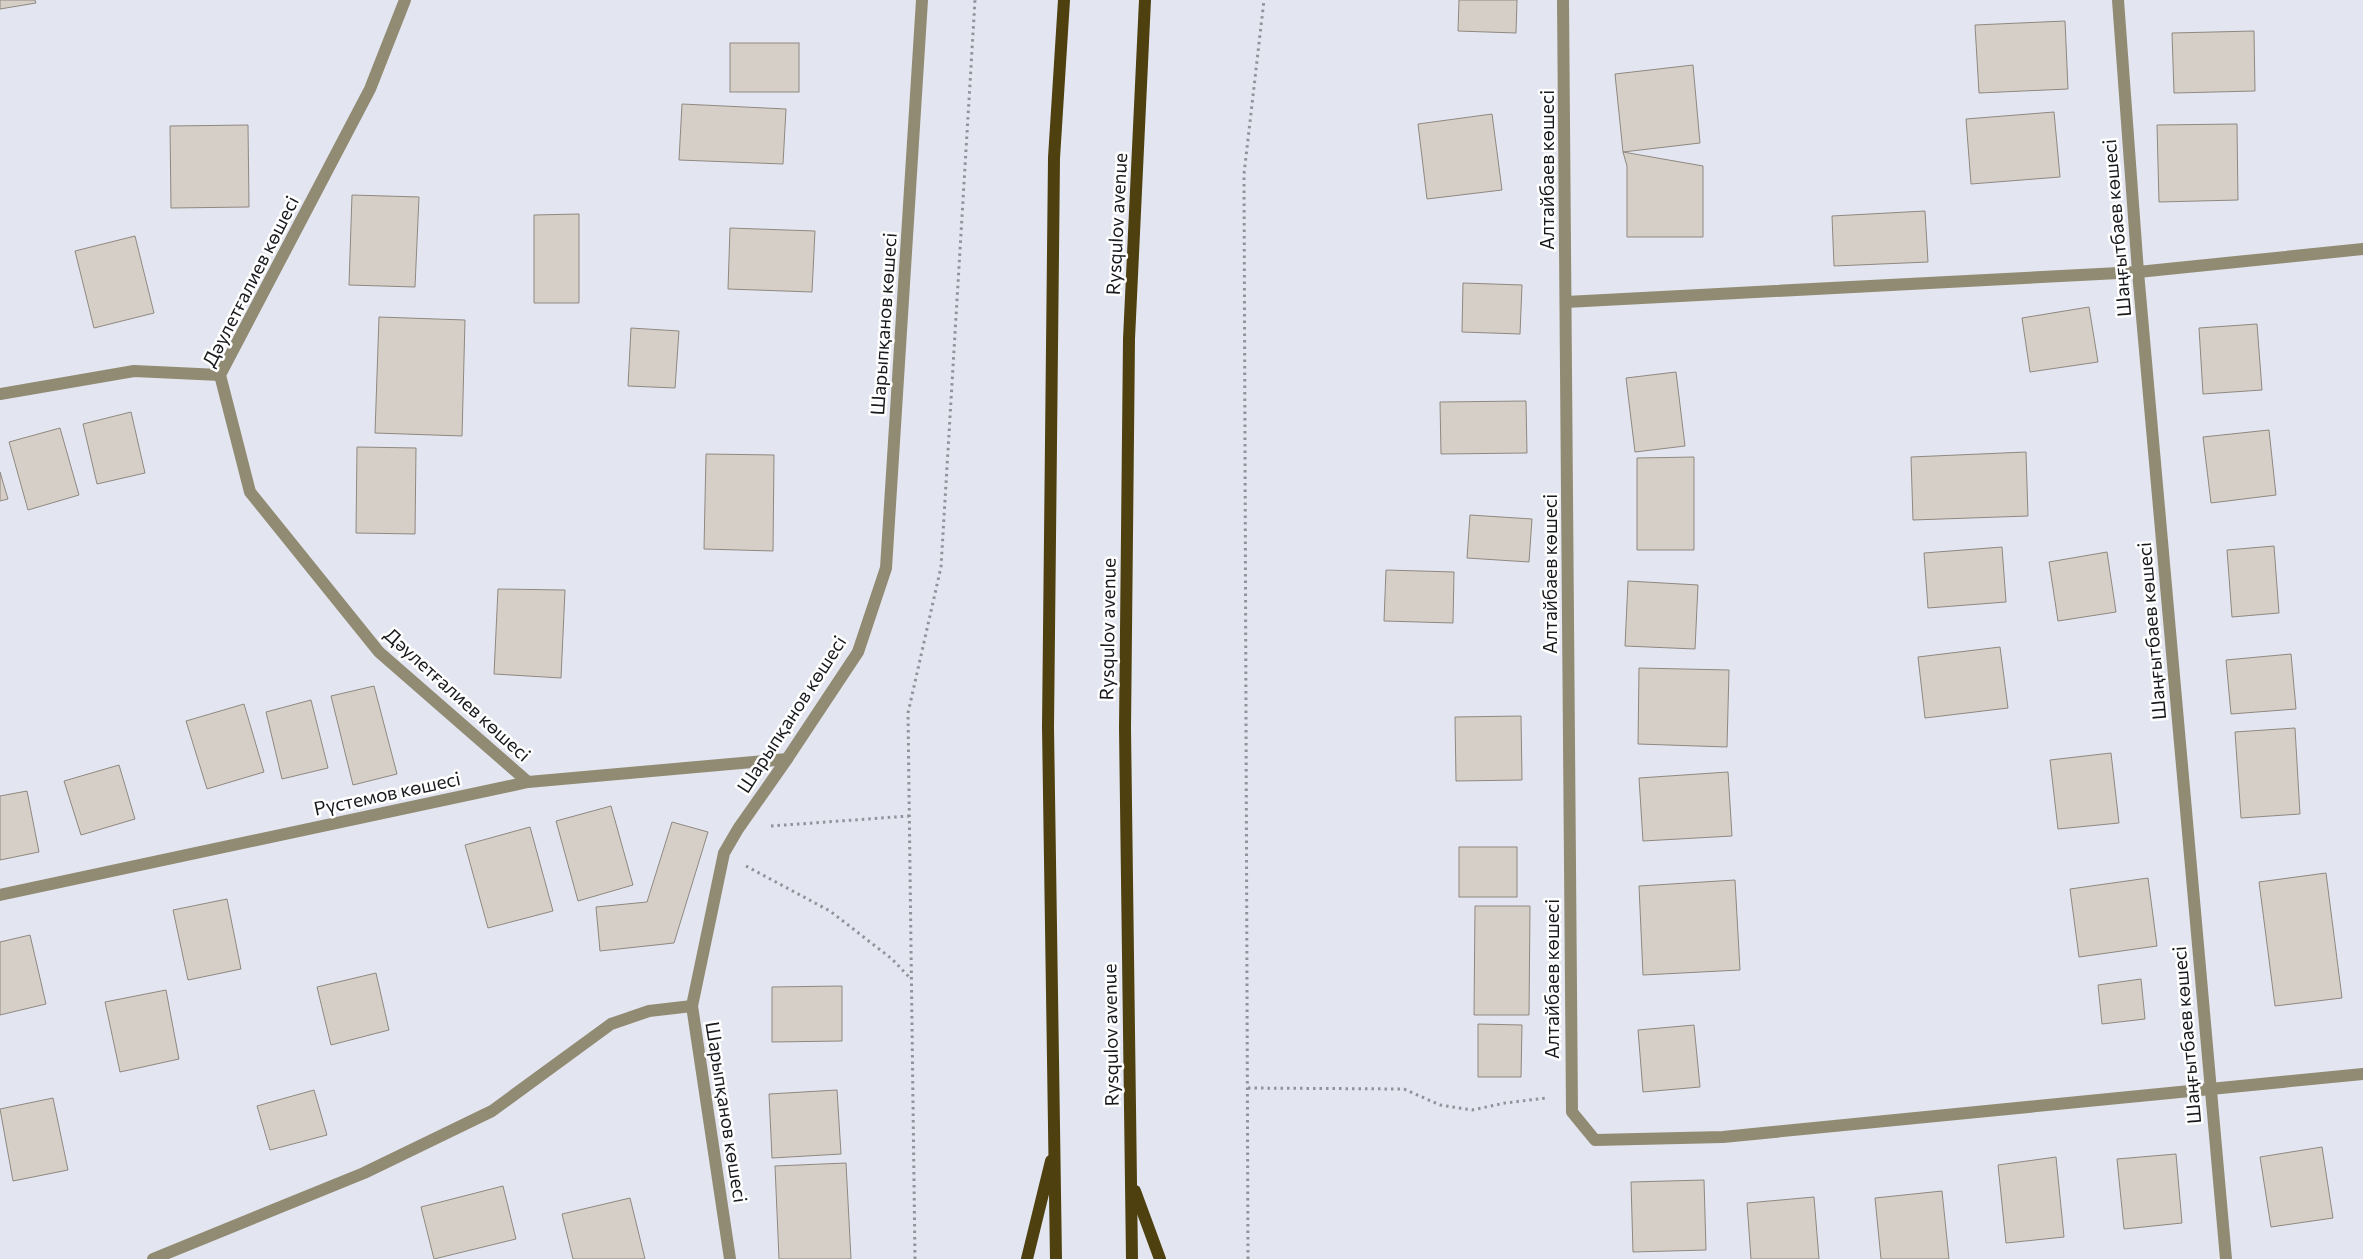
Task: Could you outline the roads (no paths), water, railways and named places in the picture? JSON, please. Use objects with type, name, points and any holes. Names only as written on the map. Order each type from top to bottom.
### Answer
[{"type":"main road","points":[[1056,1259],[1048,726],[1054,158],[1064,0]]},
{"type":"main road","name":"Rysqulov avenue","points":[[1132,1259],[1125,728],[1129,368],[1145,0]]},
{"type":"main road","points":[[1027,1259],[1055,1142]]},
{"type":"main road","points":[[1130,1180],[1160,1259]]},
{"type":"street","name":"Дәулетғалиев көшесі","points":[[405,0],[370,89],[220,376],[250,492],[379,652],[528,782]]},
{"type":"street","name":"Шарыпқанов көшесі","points":[[730,1259],[692,1006],[724,853],[738,829],[858,652],[886,568],[922,0]]},
{"type":"street","name":"Алтайбаев көшесі","points":[[1563,0],[1570,1095],[1572,1112],[1595,1140],[1723,1137],[2209,1088]]},
{"type":"street","name":"Шаңғытбаев көшесі","points":[[2118,0],[2138,272],[2209,1088],[2226,1259]]},
{"type":"street","points":[[1566,302],[2138,272],[2363,249]]},
{"type":"street","points":[[0,394],[134,371],[220,376]]},
{"type":"street","name":"Рүстемов көшесі","points":[[0,895],[528,782],[787,759]]},
{"type":"street","points":[[153,1259],[364,1173],[492,1112],[611,1024],[649,1011],[692,1006]]},
{"type":"street","points":[[2209,1088],[2363,1074]]}]
